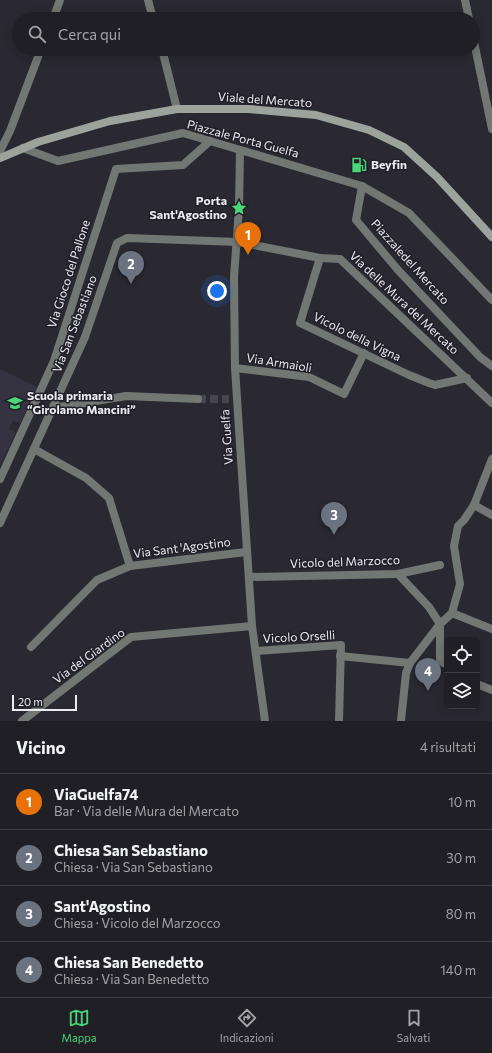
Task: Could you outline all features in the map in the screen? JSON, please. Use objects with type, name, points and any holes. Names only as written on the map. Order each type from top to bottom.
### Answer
[{"type":"main road","name":"Viale del Mercato","points":[[0,158],[38,142],[110,121],[177,109],[249,109],[316,115],[369,130],[404,147],[437,177],[492,237]]},
{"type":"street","points":[[56,12],[60,0]]},
{"type":"street","points":[[148,0],[151,12]]},
{"type":"street","points":[[465,0],[468,12]]},
{"type":"street","points":[[0,151],[10,131],[38,56]]},
{"type":"street","points":[[164,56],[177,109]]},
{"type":"street","points":[[477,56],[492,128]]},
{"type":"street","name":"Piazzale Porta Guelfa","points":[[23,148],[58,161],[183,133],[362,186]]},
{"type":"street","name":"Via Gioco del Pallone","points":[[0,479],[54,361],[116,169],[183,165],[210,141]]},
{"type":"street","name":"Via Guelfa","points":[[240,150],[240,208],[234,277],[235,368],[233,399],[252,626],[265,721]]},
{"type":"street","points":[[362,186],[409,213],[492,300]]},
{"type":"street","name":"Piazzaledel Mercato","points":[[362,186],[356,220],[398,270],[480,356],[492,366]]},
{"type":"street","name":"Via San Sebastiano","points":[[0,523],[54,408],[85,337],[118,243],[126,238],[238,242]]},
{"type":"street","name":"Via delle Mura del Mercato","points":[[238,242],[320,258],[340,260],[492,403]]},
{"type":"street","name":"Vicolo della Vigna","points":[[320,258],[300,323],[409,375],[435,385],[467,378]]},
{"type":"street","name":"Via Armaioli","points":[[235,368],[309,377],[344,394],[364,353]]},
{"type":"street","points":[[54,408],[126,396],[198,398]]},
{"type":"street","points":[[34,448],[86,478],[109,498],[130,566]]},
{"type":"street","points":[[401,721],[406,672],[410,662],[440,624],[452,613],[460,584],[454,546],[458,526],[474,505],[492,459]]},
{"type":"street","points":[[474,505],[492,515]]},
{"type":"street","name":"Via Sant 'Agostino","points":[[31,647],[97,580],[130,566],[246,552]]},
{"type":"street","name":"Vicolo del Marzocco","points":[[249,577],[398,574],[440,565]]},
{"type":"street","points":[[398,574],[429,607],[440,624],[440,661],[444,663]]},
{"type":"street","points":[[452,613],[492,628]]},
{"type":"street","name":"Via del Giardino","points":[[22,721],[131,637],[252,626]]},
{"type":"street","name":"Vicolo Orselli","points":[[256,651],[341,645],[339,721]]},
{"type":"street","points":[[340,656],[410,662]]},
{"type":"street","points":[[480,685],[492,690]]},
{"type":"shaded area","name":"Scuola primaria “Girolamo Mancini”","points":[[0,369],[37,387],[20,423],[13,420],[9,429],[16,432],[0,465]]},
{"type":"tunnel","points":[[198,399],[229,399]]},
{"type":"place","name":"Beyfin","points":[[359,165]]},
{"type":"place","name":"Porta Sant'Agostino","points":[[239,208]]},
{"type":"place","name":"ViaGuelfa74","points":[[248,255]]},
{"type":"place","name":"Chiesa San Sebastiano","points":[[131,284]]},
{"type":"place","name":"Scuola primaria “Girolamo Mancini”","points":[[15,403]]},
{"type":"place","name":"Sant'Agostino","points":[[334,535]]},
{"type":"place","name":"Chiesa San Benedetto","points":[[428,691]]}]
